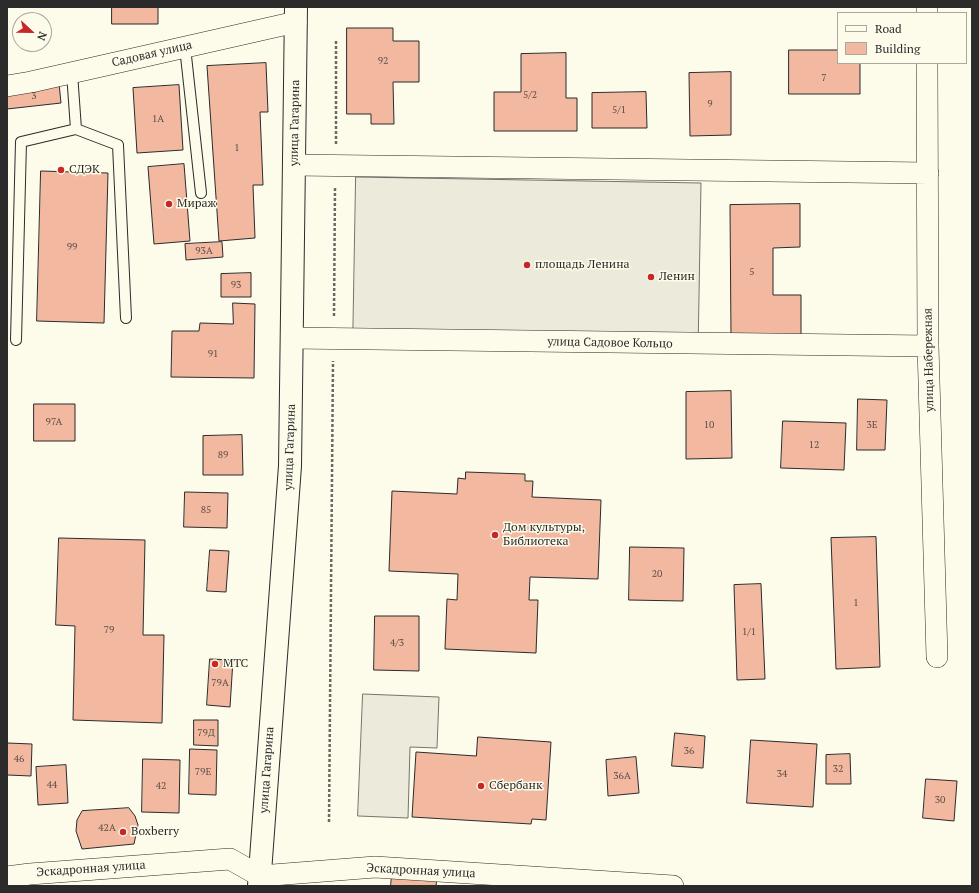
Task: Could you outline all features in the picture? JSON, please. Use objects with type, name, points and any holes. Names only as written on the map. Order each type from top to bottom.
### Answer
[{"type":"street","name":"Садовая улица","points":[[7,86],[186,47],[296,14]]},
{"type":"street","name":"улица Гагарина","points":[[259,881],[290,466],[296,14]]},
{"type":"street","name":"улица Набережная","points":[[927,64],[928,346],[937,657]]},
{"type":"street","points":[[294,165],[928,173]]},
{"type":"street","name":"улица Садовое Кольцо","points":[[292,338],[928,346]]},
{"type":"street","name":"Эскадронная улица","points":[[7,877],[230,859],[259,881],[375,867],[673,886]]},
{"type":"lane","points":[[186,47],[200,193]]},
{"type":"lane","points":[[72,73],[76,129]]},
{"type":"lane","points":[[16,340],[21,142],[76,129],[118,145],[126,318]]},
{"type":"path","points":[[328,822],[336,166],[336,39]]},
{"type":"shaded area","name":"площадь Ленина","points":[[356,177],[701,183],[698,352],[353,347]]},
{"type":"shaded area","points":[[363,694],[439,697],[437,748],[410,747],[408,818],[358,816]]},
{"type":"building","points":[[112,7],[158,7],[158,24],[112,24]]},
{"type":"building","points":[[347,28],[393,28],[393,41],[419,41],[419,82],[393,82],[394,124],[371,124],[371,114],[347,114]]},
{"type":"building","points":[[789,50],[837,50],[837,64],[860,64],[860,94],[789,94]]},
{"type":"building","points":[[566,53],[566,98],[577,98],[577,131],[494,131],[494,92],[521,92],[521,54]]},
{"type":"building","points":[[266,63],[268,112],[260,112],[263,185],[253,185],[255,238],[219,241],[207,66]]},
{"type":"building","points":[[731,72],[731,135],[690,136],[689,73]]},
{"type":"building","points":[[59,83],[61,103],[7,109],[7,89]]},
{"type":"building","points":[[179,85],[183,150],[137,153],[133,88]]},
{"type":"building","points":[[646,92],[647,128],[592,128],[592,93]]},
{"type":"building","name":"Мираж","points":[[184,164],[190,241],[154,244],[148,167]]},
{"type":"building","points":[[41,171],[108,173],[104,323],[37,321]]},
{"type":"building","points":[[800,204],[800,247],[773,248],[773,295],[801,295],[801,336],[731,337],[730,205]]},
{"type":"building","points":[[222,242],[223,257],[186,260],[185,244]]},
{"type":"building","points":[[251,273],[251,297],[221,297],[221,274]]},
{"type":"building","points":[[233,303],[255,304],[254,378],[171,377],[172,331],[199,331],[200,323],[233,324]]},
{"type":"building","points":[[731,391],[732,458],[686,459],[686,392]]},
{"type":"building","points":[[858,399],[887,400],[885,450],[857,450]]},
{"type":"building","points":[[34,404],[75,404],[75,441],[34,441]]},
{"type":"building","points":[[783,421],[846,423],[844,470],[781,468]]},
{"type":"building","points":[[242,435],[243,475],[203,475],[203,436]]},
{"type":"building","name":"Дом культуры, Библиотека","points":[[466,472],[525,474],[525,481],[533,481],[532,497],[601,500],[598,579],[530,577],[529,600],[538,600],[536,653],[445,649],[447,599],[457,600],[458,574],[389,571],[392,491],[457,494],[458,478],[465,479]]},
{"type":"building","points":[[185,492],[228,493],[227,528],[184,527]]},
{"type":"building","points":[[876,537],[880,667],[836,669],[831,538]]},
{"type":"building","points":[[59,538],[145,540],[143,635],[164,635],[162,723],[73,720],[75,626],[56,625]]},
{"type":"building","points":[[630,547],[684,548],[683,601],[629,600]]},
{"type":"building","points":[[210,550],[229,551],[226,592],[207,591]]},
{"type":"building","points":[[761,584],[765,679],[737,680],[734,585]]},
{"type":"building","points":[[375,616],[419,616],[419,671],[374,670]]},
{"type":"building","points":[[210,659],[233,660],[230,707],[207,705]]},
{"type":"building","points":[[194,720],[218,720],[218,746],[194,745]]},
{"type":"building","points":[[675,733],[705,736],[703,768],[672,766]]},
{"type":"building","name":"Сбербанк","points":[[478,737],[551,742],[546,820],[532,819],[531,824],[412,817],[416,752],[476,756]]},
{"type":"building","points":[[751,740],[817,744],[813,807],[747,803]]},
{"type":"building","points":[[7,743],[32,744],[31,776],[7,775]]},
{"type":"building","points":[[190,749],[217,750],[216,795],[189,794]]},
{"type":"building","points":[[850,754],[851,784],[826,784],[826,755]]},
{"type":"building","points":[[636,757],[639,793],[608,796],[606,760]]},
{"type":"building","points":[[143,759],[180,760],[179,813],[142,812]]},
{"type":"building","points":[[66,765],[68,803],[38,805],[36,767]]},
{"type":"building","points":[[926,779],[957,781],[954,821],[923,818]]},
{"type":"building","points":[[129,808],[135,816],[138,825],[134,844],[82,849],[76,831],[77,820],[82,811]]},
{"type":"building","points":[[392,874],[437,877],[436,886],[391,886]]},
{"type":"place","name":"СДЭК","points":[[61,170]]},
{"type":"place","name":"Мираж","points":[[169,204]]},
{"type":"place","name":"площадь Ленина","points":[[527,265]]},
{"type":"place","name":"Ленин","points":[[651,277]]},
{"type":"place","name":"Дом культуры, Библиотека","points":[[495,535]]},
{"type":"place","name":"МТС","points":[[215,664]]},
{"type":"place","name":"Сбербанк","points":[[481,786]]},
{"type":"place","name":"Boxberry","points":[[123,832]]}]
